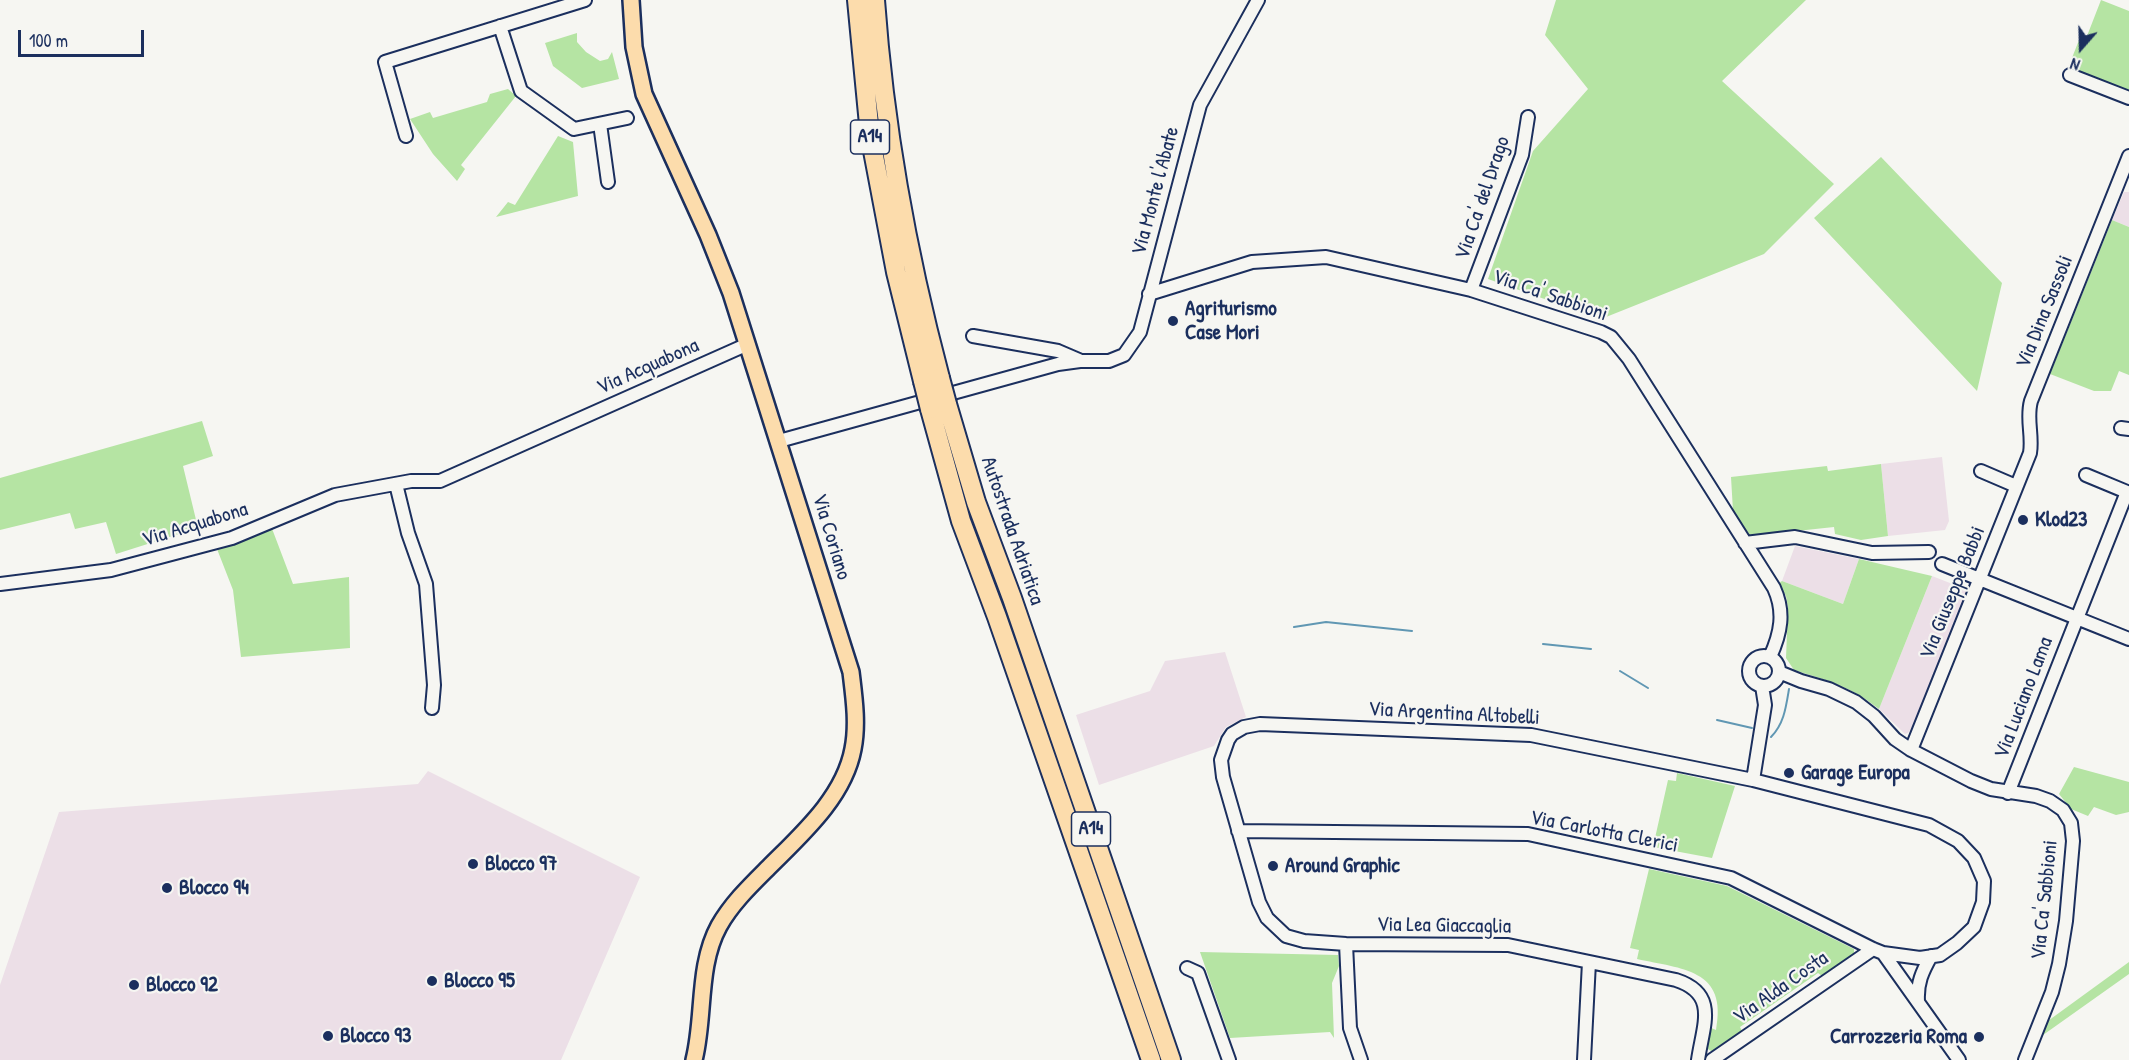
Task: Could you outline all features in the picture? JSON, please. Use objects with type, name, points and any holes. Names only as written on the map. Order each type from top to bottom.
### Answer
[{"type":"highway","name":"Autostrada Adriatica","points":[[857,0],[870,135],[896,272],[938,406],[961,521],[997,617],[1151,1060]]},
{"type":"highway","name":"Autostrada Adriatica","points":[[875,0],[897,181],[924,317],[931,380]]},
{"type":"highway","name":"Autostrada Adriatica","points":[[938,406],[1012,598],[1171,1060]]},
{"type":"main road","name":"Via Coriano","points":[[631,0],[634,47],[644,94],[708,235],[731,293],[851,672],[856,720],[854,749],[846,773],[830,799],[803,833],[738,899],[719,926],[707,959],[699,1042],[694,1060]]},
{"type":"street","points":[[406,136],[385,62],[585,0]]},
{"type":"street","name":"Via Monte l'Abate","points":[[779,441],[1058,364],[1109,361],[1124,356],[1140,332],[1200,105],[1258,0]]},
{"type":"street","points":[[500,26],[521,91],[574,129],[627,118]]},
{"type":"street","points":[[2070,75],[2129,98]]},
{"type":"street","name":"Via Ca' del Drago","points":[[1471,290],[1522,155],[1528,117]]},
{"type":"street","points":[[600,124],[608,182]]},
{"type":"street","name":"Via Dina Sassoli","points":[[2016,486],[2032,442],[2028,411],[2031,401],[2124,180],[2129,156]]},
{"type":"street","name":"Via Ca' Sabbioni","points":[[1149,294],[1252,262],[1326,257],[1471,290],[1601,332],[1611,338],[1629,359],[1779,599],[1782,618],[1779,636],[1770,657]]},
{"type":"street","name":"Via Monte l'Abate","points":[[973,336],[1058,351],[1080,361]]},
{"type":"street","name":"Via Acquabona","points":[[0,584],[111,570],[232,538],[335,495],[411,481],[440,481],[748,344]]},
{"type":"street","points":[[1981,471],[2016,486]]},
{"type":"street","name":"Via Luciano Lama","points":[[2008,793],[2128,490],[2086,475]]},
{"type":"street","points":[[396,484],[408,532],[426,584],[434,685],[432,708]]},
{"type":"street","name":"Via Giuseppe Babbi","points":[[1911,750],[2016,486]]},
{"type":"street","points":[[1745,543],[1795,537],[1872,554],[1929,552]]},
{"type":"street","name":"Via Luciano Lama","points":[[1942,564],[2129,639]]},
{"type":"street","points":[[1770,657],[1777,663],[1779,672],[1776,681],[1762,686],[1757,685],[1750,677],[1749,667],[1755,658],[1770,657]]},
{"type":"street","name":"Via Ca' Sabbioni","points":[[1779,672],[1829,689],[1856,702],[1874,716],[1895,739],[1911,750],[1971,781],[2008,793],[2036,796],[2050,801],[2063,810],[2071,823],[2073,841],[2066,921],[2052,992],[2025,1060]]},
{"type":"street","points":[[1754,780],[1765,705],[1762,686]]},
{"type":"street","name":"Via Argentina Altobelli","points":[[1223,777],[1222,754],[1232,734],[1244,727],[1260,724],[1531,735],[1754,780],[1929,825],[1958,841],[1974,858],[1984,881],[1983,902],[1974,927],[1940,955],[1920,958],[1878,951]]},
{"type":"street","name":"Via Lea Giaccaglia","points":[[1223,777],[1259,902],[1267,918],[1286,936],[1304,941],[1346,944],[1508,945],[1676,980],[1689,984],[1699,992],[1704,1002],[1705,1012],[1698,1060]]},
{"type":"street","name":"Via Carlotta Clerici","points":[[1238,831],[1528,834],[1731,878],[1878,951],[1959,1060]]},
{"type":"street","points":[[1346,944],[1350,1028],[1361,1060]]},
{"type":"street","name":"Via Alda Costa","points":[[1712,1060],[1878,951]]},
{"type":"street","points":[[1918,1003],[1917,990],[1920,978],[1931,956]]},
{"type":"street","points":[[1584,1060],[1589,962]]},
{"type":"street","points":[[1187,968],[1198,973],[1229,1060]]},
{"type":"shaded area","points":[[2124,192],[2129,192],[2129,227],[2112,220]]},
{"type":"shaded area","points":[[1942,457],[1949,521],[1945,530],[1888,536],[1881,464]]},
{"type":"shaded area","points":[[1795,546],[1859,559],[1843,604],[1782,581]]},
{"type":"shaded area","points":[[1932,576],[1968,590],[1915,723],[1905,734],[1879,709]]},
{"type":"shaded area","points":[[1225,652],[1246,717],[1226,727],[1214,746],[1099,785],[1076,715],[1150,691],[1165,661]]},
{"type":"shaded area","points":[[428,771],[640,877],[561,1060],[0,1060],[0,985],[59,812],[418,784]]},
{"type":"green space","points":[[1556,0],[1806,0],[1722,81],[1834,184],[1764,254],[1601,319],[1488,279],[1533,151],[1588,89],[1545,35]]},
{"type":"green space","points":[[2101,0],[2129,11],[2129,92],[2068,68],[2081,35],[2087,36]]},
{"type":"green space","points":[[577,33],[577,42],[586,52],[600,61],[608,59],[612,52],[619,79],[582,88],[553,66],[545,43]]},
{"type":"green space","points":[[508,89],[516,96],[461,165],[465,169],[457,181],[433,154],[410,119],[430,112],[433,118],[487,102],[490,94]]},
{"type":"green space","points":[[558,136],[573,142],[578,196],[496,217],[508,202],[515,205]]},
{"type":"green space","points":[[1881,157],[2002,283],[1977,391],[1814,218]]},
{"type":"green space","points":[[2112,220],[2129,227],[2129,375],[2119,371],[2111,391],[2094,391],[2050,374]]},
{"type":"green space","points":[[202,421],[213,456],[183,466],[198,528],[116,554],[106,522],[75,529],[70,513],[0,530],[0,478]]},
{"type":"green space","points":[[1881,464],[1888,536],[1861,540],[1835,534],[1834,527],[1750,536],[1733,511],[1731,477],[1827,466],[1828,471]]},
{"type":"green space","points":[[271,526],[293,584],[349,577],[350,648],[241,657],[233,590],[217,549]]},
{"type":"green space","points":[[1859,559],[1932,576],[1879,709],[1849,689],[1794,670],[1786,658],[1788,608],[1786,596],[1779,583],[1782,581],[1843,604]]},
{"type":"green space","points":[[2074,767],[2129,782],[2129,812],[2116,815],[2094,807],[2088,816],[2071,809],[2059,794]]},
{"type":"green space","points":[[1677,773],[1735,786],[1712,858],[1653,847],[1668,780],[1676,781]]},
{"type":"green space","points":[[1649,869],[1727,886],[1854,949],[1854,954],[1822,976],[1818,973],[1740,1027],[1742,1031],[1713,1052],[1706,1048],[1709,1027],[1716,1030],[1718,1010],[1715,995],[1708,983],[1698,975],[1685,970],[1637,959],[1639,950],[1630,948]]},
{"type":"green space","points":[[1200,952],[1338,955],[1339,966],[1332,983],[1334,1038],[1330,1032],[1230,1038]]},
{"type":"green space","points":[[2129,962],[2129,974],[2036,1040],[2041,1026]]},
{"type":"waterway","points":[[1294,627],[1326,622],[1412,631]]},
{"type":"waterway","points":[[1543,644],[1591,649]]},
{"type":"waterway","points":[[1620,671],[1648,688]]},
{"type":"waterway","points":[[1771,737],[1782,721],[1789,689]]},
{"type":"waterway","points":[[1717,720],[1752,728]]},
{"type":"place","name":"Agriturismo Case Mori","points":[[1173,321]]},
{"type":"place","name":"Klod23","points":[[2023,520]]},
{"type":"place","name":"Garage Europa","points":[[1789,773]]},
{"type":"place","name":"Blocco 97","points":[[473,864]]},
{"type":"place","name":"Around Graphic","points":[[1273,866]]},
{"type":"place","name":"Blocco 94","points":[[167,888]]},
{"type":"place","name":"Blocco 95","points":[[432,981]]},
{"type":"place","name":"Blocco 92","points":[[134,985]]},
{"type":"place","name":"Blocco 93","points":[[328,1036]]},
{"type":"place","name":"Carrozzeria Roma","points":[[1979,1037]]}]
